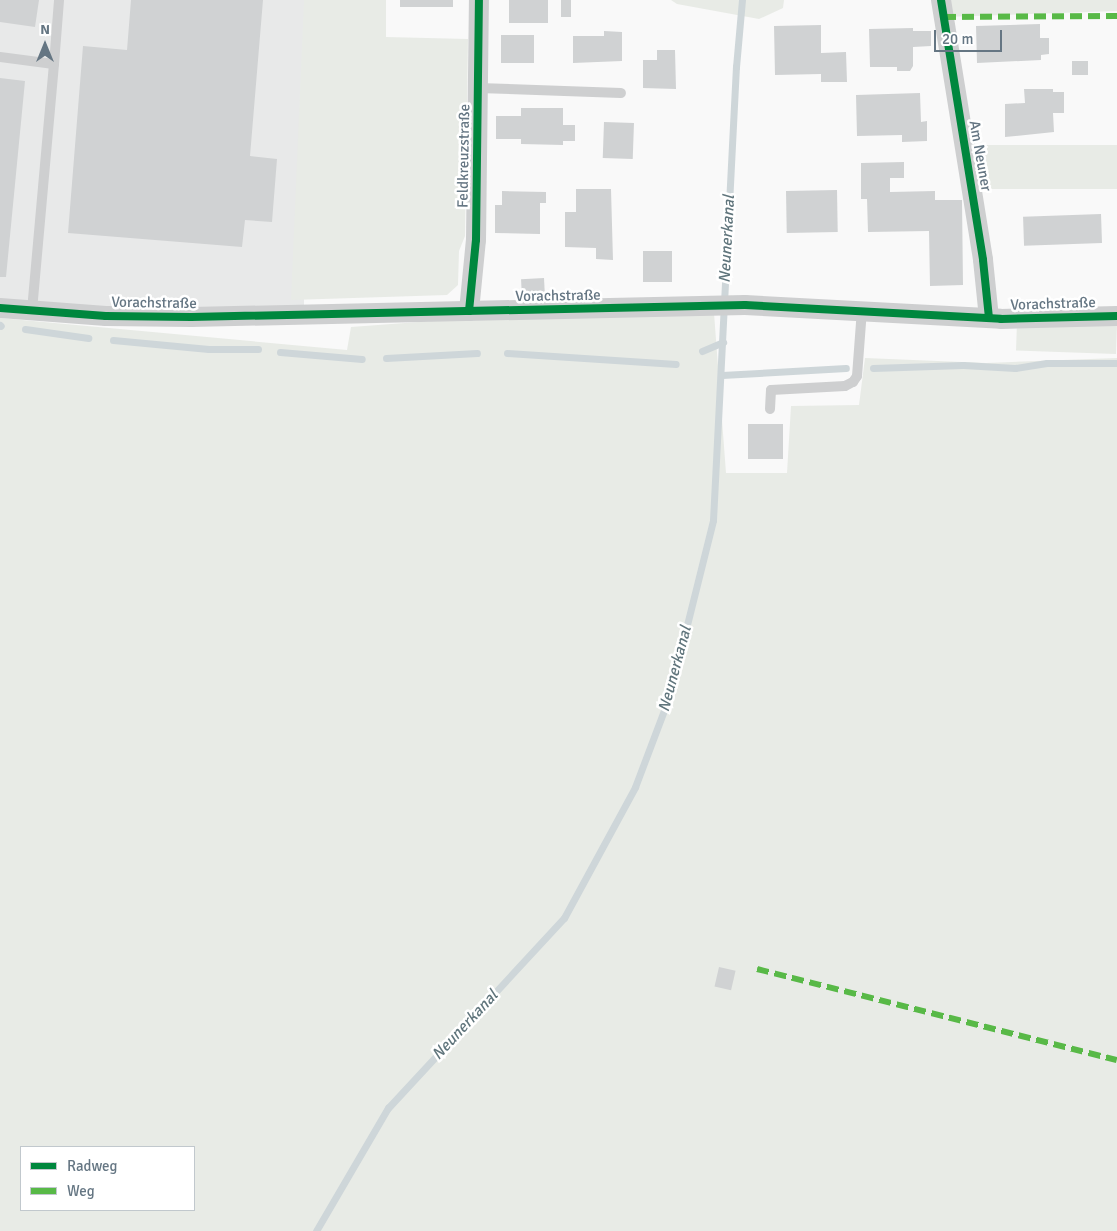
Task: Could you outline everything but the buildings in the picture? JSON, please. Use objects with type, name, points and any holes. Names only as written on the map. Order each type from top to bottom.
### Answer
[{"type":"street","name":"Feldkreuzstraße","points":[[470,311],[476,240],[479,0]]},
{"type":"street","name":"Am Neuner","points":[[941,0],[983,260],[989,318]]},
{"type":"street","name":"Vorachstraße","points":[[0,308],[32,312],[191,317],[745,305],[862,309],[989,318],[1117,316]]},
{"type":"lane","points":[[32,312],[59,0]]},
{"type":"lane","points":[[0,57],[54,64]]},
{"type":"lane","name":"Feldkreuzstraße","points":[[478,88],[621,93]]},
{"type":"lane","points":[[770,409],[771,390],[845,386],[853,382],[857,376],[862,309]]},
{"type":"shaded area","points":[[0,0],[304,0],[304,308],[0,308]]},
{"type":"shaded area","points":[[304,0],[386,0],[386,37],[468,39],[465,236],[459,251],[458,285],[447,295],[291,300]]},
{"type":"shaded area","points":[[671,0],[784,0],[783,8],[759,19],[677,4]]},
{"type":"shaded area","points":[[941,0],[1117,0],[1117,11],[944,17]]},
{"type":"shaded area","points":[[969,145],[1117,145],[1117,189],[969,189]]},
{"type":"shaded area","points":[[714,313],[726,473],[787,473],[791,406],[859,405],[865,358],[986,363],[1117,358],[1117,1231],[0,1231],[0,318],[347,350],[351,327],[459,319]]},
{"type":"shaded area","points":[[1017,321],[1117,324],[1116,354],[1016,350]]},
{"type":"waterway","name":"Neunerkanal","points":[[316,1231],[388,1108],[564,918],[635,787],[669,697],[713,520],[736,67],[742,0]]},
{"type":"waterway","points":[[25,329],[88,338]]},
{"type":"waterway","points":[[113,340],[209,349],[258,349]]},
{"type":"waterway","points":[[702,351],[723,342]]},
{"type":"waterway","points":[[280,352],[362,359]]},
{"type":"waterway","points":[[386,358],[477,353]]},
{"type":"waterway","points":[[507,353],[676,364]]},
{"type":"waterway","points":[[873,368],[963,365],[1015,368],[1047,363],[1117,363]]},
{"type":"waterway","points":[[722,375],[846,368]]},
{"type":"marked path","points":[[944,17],[1117,16]]},
{"type":"marked path","points":[[757,969],[1117,1060]]},
{"type":"cycle path","points":[[469,311],[476,240],[479,0]]},
{"type":"cycle path","points":[[941,0],[983,260],[989,318]]},
{"type":"cycle path","points":[[0,308],[106,316],[191,317],[745,305],[1001,319],[1117,316]]}]
